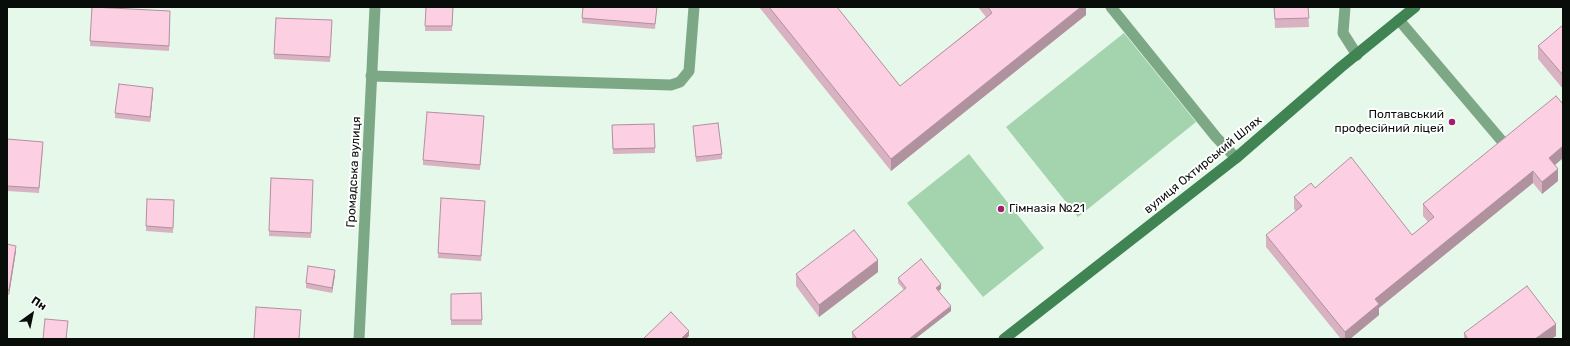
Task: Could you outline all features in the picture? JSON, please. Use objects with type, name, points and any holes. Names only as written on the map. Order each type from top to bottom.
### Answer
[{"type":"main road","name":"вулиця Охтирський Шлях","points":[[1004,339],[1236,158],[1415,7]]},
{"type":"street","name":"Громадська вулиця","points":[[359,339],[375,7]]},
{"type":"street","points":[[371,76],[671,85],[680,82],[689,71],[694,7]]},
{"type":"street","points":[[1111,7],[1216,137],[1236,158]]},
{"type":"street","points":[[1345,7],[1343,33],[1357,55]]},
{"type":"street","points":[[1399,20],[1507,147]]},
{"type":"green space","points":[[1124,33],[1196,122],[1078,217],[1006,127]]},
{"type":"green space","points":[[969,154],[1044,248],[983,297],[907,203]]},
{"type":"building","points":[[92,7],[170,11],[169,46],[90,41]]},
{"type":"building","points":[[426,7],[453,7],[452,26],[425,26]]},
{"type":"building","points":[[583,7],[657,7],[655,24],[582,18]]},
{"type":"building","points":[[769,7],[837,7],[900,86],[992,13],[988,7],[1081,7],[891,159]]},
{"type":"building","points":[[1274,7],[1308,7],[1309,18],[1275,19]]},
{"type":"building","points":[[276,18],[332,20],[330,57],[274,54]]},
{"type":"building","points":[[1563,25],[1563,75],[1538,46]]},
{"type":"building","points":[[119,84],[153,88],[150,117],[115,113]]},
{"type":"building","name":"Полтавський професійний ліцей","points":[[1556,96],[1563,104],[1563,146],[1549,158],[1558,169],[1542,182],[1533,171],[1375,299],[1379,304],[1345,332],[1266,235],[1302,206],[1294,197],[1311,183],[1315,188],[1351,157],[1412,235],[1434,217],[1423,204]]},
{"type":"building","points":[[427,112],[484,116],[480,165],[423,160]]},
{"type":"building","points":[[718,123],[722,154],[696,157],[693,126]]},
{"type":"building","points":[[654,124],[655,148],[613,149],[612,125]]},
{"type":"building","points":[[7,139],[43,142],[39,188],[7,186]]},
{"type":"building","points":[[271,178],[313,180],[311,233],[269,231]]},
{"type":"building","points":[[441,198],[485,201],[481,256],[438,253]]},
{"type":"building","points":[[147,199],[174,200],[173,228],[146,226]]},
{"type":"building","points":[[854,230],[878,260],[819,305],[796,274]]},
{"type":"building","points":[[7,244],[16,246],[9,290],[7,290]]},
{"type":"building","points":[[921,259],[941,284],[936,288],[951,306],[909,339],[857,339],[852,332],[906,288],[898,278]]},
{"type":"building","points":[[308,266],[335,270],[332,288],[306,283]]},
{"type":"building","points":[[1527,286],[1556,324],[1535,339],[1468,339],[1464,333]]},
{"type":"building","points":[[481,293],[482,320],[451,320],[451,294]]},
{"type":"building","points":[[256,307],[301,310],[299,339],[254,339]]},
{"type":"building","points":[[671,312],[689,331],[681,339],[643,339]]},
{"type":"building","points":[[45,319],[68,321],[66,339],[43,339]]},
{"type":"place","name":"Полтавський професійний ліцей","points":[[1452,122]]},
{"type":"place","name":"Гімназія №21","points":[[1001,209]]}]
